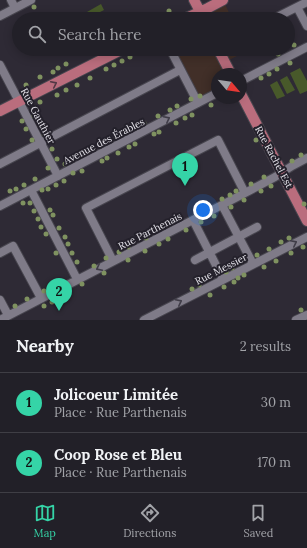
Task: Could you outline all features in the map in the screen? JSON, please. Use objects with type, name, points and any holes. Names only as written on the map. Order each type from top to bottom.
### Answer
[{"type":"main road","points":[[199,7],[223,0]]},
{"type":"main road","points":[[0,111],[109,56]]},
{"type":"main road","points":[[222,56],[228,68]]},
{"type":"main road","name":"Rue Rachel Est","points":[[246,104],[307,221]]},
{"type":"street","points":[[11,0],[15,8]]},
{"type":"street","points":[[0,16],[31,0]]},
{"type":"street","points":[[287,12],[307,2]]},
{"type":"street","points":[[297,7],[307,26]]},
{"type":"street","points":[[295,53],[307,47]]},
{"type":"street","points":[[173,56],[198,103]]},
{"type":"street","points":[[247,78],[290,56]]},
{"type":"street","name":"Rue Gauthier","points":[[0,66],[58,176]]},
{"type":"street","points":[[0,164],[180,70]]},
{"type":"street","name":"Avenue des Érables","points":[[0,206],[211,96]]},
{"type":"street","points":[[114,261],[86,208],[218,140],[245,194]]},
{"type":"street","name":"Rue Parthenais","points":[[0,320],[77,279],[245,194],[307,158]]},
{"type":"street","points":[[32,190],[77,279]]},
{"type":"street","points":[[222,205],[253,264]]},
{"type":"street","points":[[192,220],[223,280]]},
{"type":"street","points":[[195,260],[257,227]]},
{"type":"street","name":"Rue Messier","points":[[144,320],[307,237]]},
{"type":"street","points":[[0,252],[13,246],[41,298]]},
{"type":"street","points":[[0,300],[8,315]]},
{"type":"street","points":[[296,320],[307,314]]},
{"type":"shaded area","points":[[224,2],[229,12],[204,12]]},
{"type":"shaded area","points":[[175,56],[237,56],[225,62],[228,68],[211,68],[211,94],[197,101]]},
{"type":"green space","points":[[101,4],[104,10],[100,12],[87,12]]},
{"type":"green space","points":[[300,68],[307,81],[307,91],[300,94],[290,73]]},
{"type":"green space","points":[[287,76],[295,90],[287,94],[280,80]]},
{"type":"green space","points":[[277,81],[285,96],[277,99],[270,85]]},
{"type":"place","name":"Jolicoeur Limitée","points":[[185,186]]},
{"type":"place","name":"Coop Rose et Bleu","points":[[59,311]]}]
